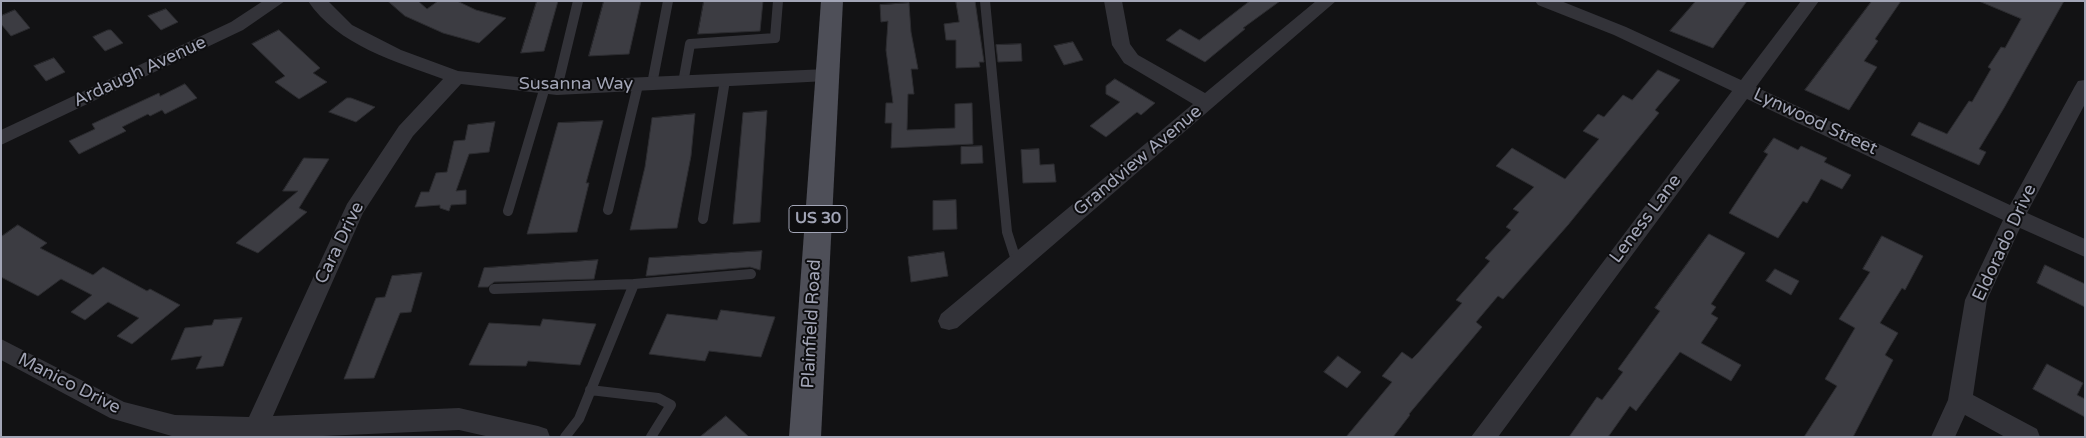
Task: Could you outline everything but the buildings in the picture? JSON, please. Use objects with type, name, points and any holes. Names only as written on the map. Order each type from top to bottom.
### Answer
[{"type":"main road","name":"Plainfield Road","points":[[805,437],[832,1]]},
{"type":"street","name":"Ardaugh Avenue","points":[[1,138],[236,26],[276,1]]},
{"type":"street","name":"Susanna Way","points":[[317,1],[346,29],[394,54],[456,77],[551,87],[683,83],[827,75]]},
{"type":"street","points":[[1113,1],[1121,45],[1131,59],[1207,103]]},
{"type":"street","name":"Grandview Avenue","points":[[949,322],[1327,1]]},
{"type":"street","name":"Lynwood Street","points":[[1544,1],[1620,31],[2085,249]]},
{"type":"street","name":"Leness Lane","points":[[1483,437],[1810,1]]},
{"type":"street","name":"Cara Drive","points":[[256,428],[354,210],[406,131],[456,77]]},
{"type":"street","name":"Eldorado Drive","points":[[1943,437],[1960,400],[1976,300],[2015,216],[2083,93]]},
{"type":"street","name":"Manico Drive","points":[[1,349],[119,411],[175,426],[256,428],[459,419],[538,437]]},
{"type":"street","points":[[1960,400],[2028,437]]},
{"type":"lane","points":[[508,211],[551,87],[578,1]]},
{"type":"lane","points":[[608,210],[668,1]]},
{"type":"lane","points":[[683,83],[690,44],[775,38],[778,1]]},
{"type":"lane","points":[[985,1],[1007,232],[1017,264]]},
{"type":"lane","points":[[704,218],[725,80]]},
{"type":"lane","points":[[494,289],[634,284],[751,274]]},
{"type":"lane","points":[[565,437],[579,419],[634,284]]},
{"type":"lane","points":[[590,390],[658,398],[672,405],[651,437]]}]
